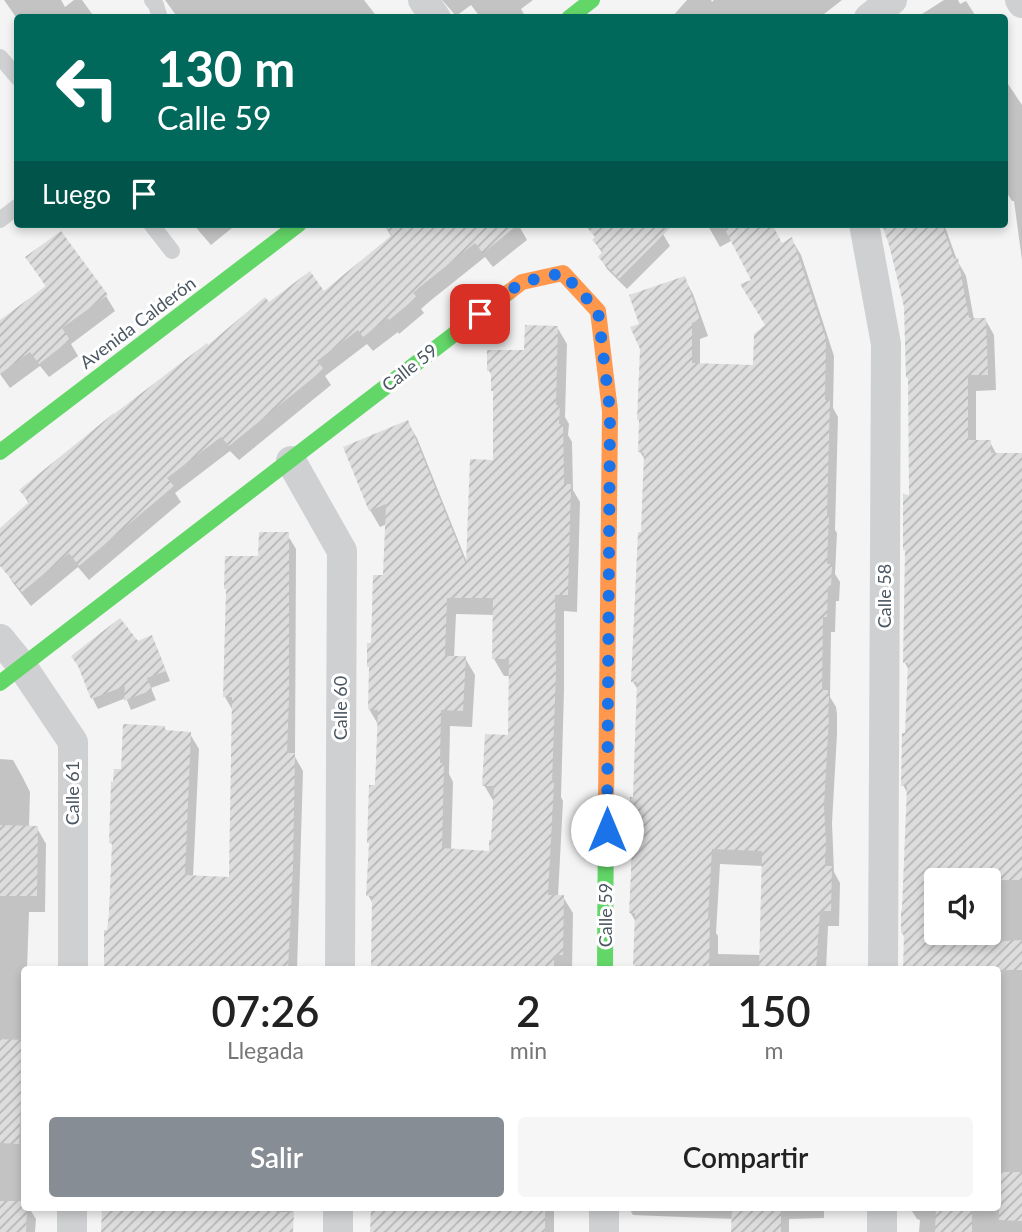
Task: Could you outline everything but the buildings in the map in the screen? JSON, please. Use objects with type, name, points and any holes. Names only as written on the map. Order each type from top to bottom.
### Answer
[{"type":"street","points":[[574,14],[592,0]]},
{"type":"street","points":[[874,14],[892,0]]},
{"type":"street","name":"Avenida Calderón","points":[[0,452],[294,228]]},
{"type":"street","name":"Calle 58","points":[[865,228],[886,344],[883,966]]},
{"type":"street","name":"Calle 59","points":[[11,674],[522,282],[563,273],[598,311],[610,411],[606,966]]},
{"type":"street","name":"Calle 60","points":[[290,461],[342,551],[340,966]]},
{"type":"street","name":"Calle 61","points":[[0,639],[11,674],[73,742],[72,966]]},
{"type":"street","points":[[72,1211],[72,1232]]},
{"type":"street","points":[[338,1211],[338,1232]]},
{"type":"street","points":[[604,1211],[604,1232]]},
{"type":"street","points":[[882,1211],[882,1232]]},
{"type":"lane","points":[[0,57],[14,73]]},
{"type":"lane","points":[[0,220],[14,209]]},
{"type":"lane","points":[[154,228],[172,251]]},
{"type":"traffic: fast","points":[[574,14],[592,0]]},
{"type":"traffic: fast","points":[[0,452],[294,228]]},
{"type":"traffic: fast","points":[[0,683],[509,292]]},
{"type":"traffic: fast","points":[[605,966],[606,806]]},
{"type":"traffic: slow","points":[[509,292],[522,282],[563,273],[598,311],[610,411],[606,806]]},
{"type":"route","points":[[480,314],[522,282],[563,273],[598,311],[610,411],[607,830]]}]
